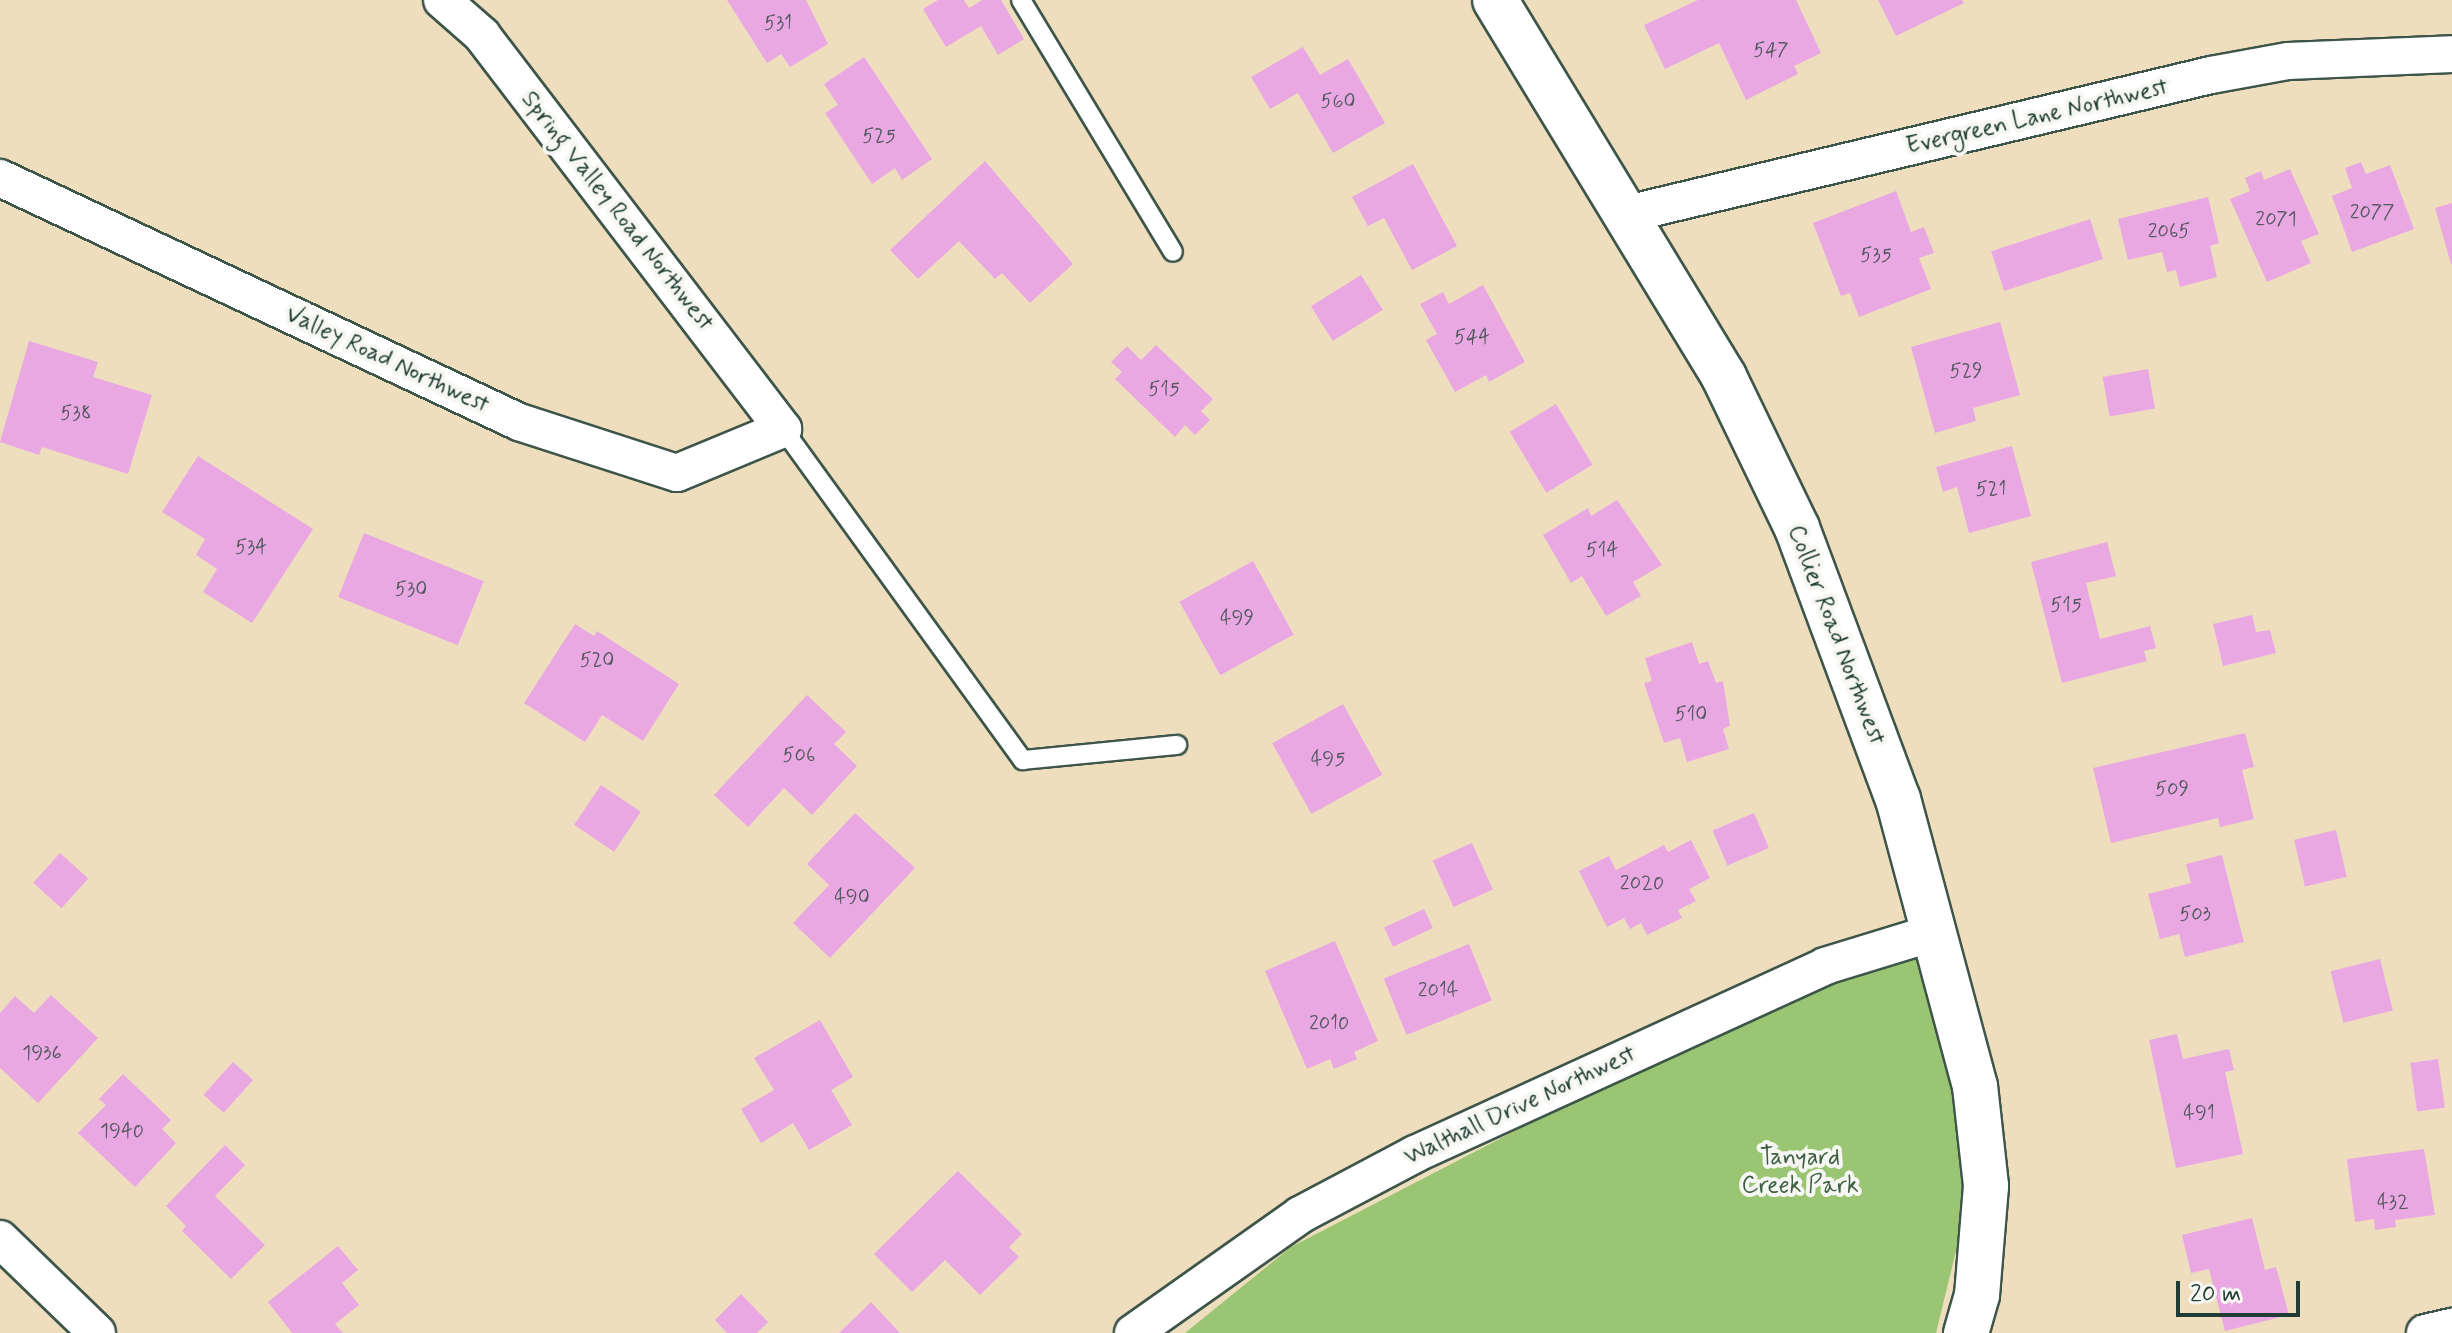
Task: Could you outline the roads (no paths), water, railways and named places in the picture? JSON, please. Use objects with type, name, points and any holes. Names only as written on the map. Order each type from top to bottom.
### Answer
[{"type":"street","name":"Spring Valley Road Northwest","points":[[442,0],[482,35],[783,429]]},
{"type":"street","name":"Collier Road Northwest","points":[[1495,0],[1724,377],[1797,528],[1898,799],[1975,1086],[1986,1186],[1977,1295],[1966,1333]]},
{"type":"street","name":"Evergreen Lane Northwest","points":[[1627,214],[2211,75],[2288,61],[2452,54]]},
{"type":"street","name":"Valley Road Northwest","points":[[0,178],[519,422],[677,473],[783,429]]},
{"type":"street","name":"Walthall Drive Northwest","points":[[1133,1333],[1300,1215],[1415,1154],[1825,966],[1936,932]]},
{"type":"street","points":[[0,1239],[97,1333]]},
{"type":"street","points":[[2425,1333],[2452,1327]]},
{"type":"lane","points":[[1021,0],[1173,252]]},
{"type":"lane","points":[[783,429],[1023,760],[1177,745]]},
{"type":"park label","name":"Tanyard Creek Park","points":[[1800,1172]]}]
